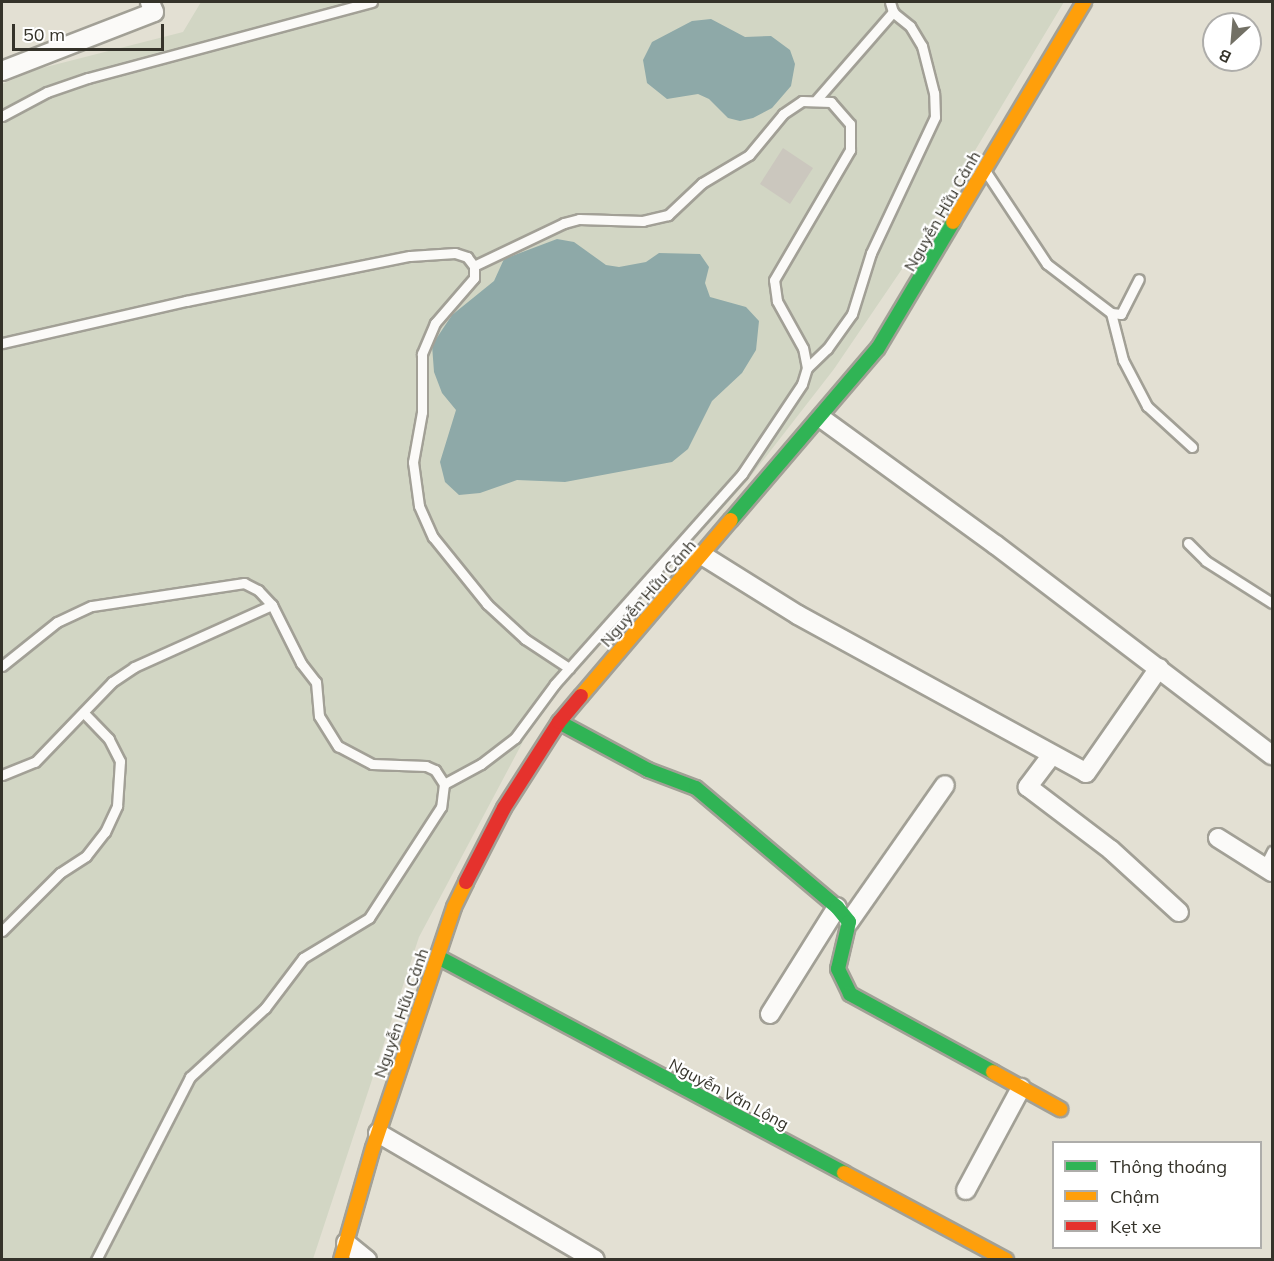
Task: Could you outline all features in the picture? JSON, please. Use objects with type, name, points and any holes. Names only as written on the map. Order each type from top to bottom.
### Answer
[{"type":"street","name":"Nguyễn Hữu Cảnh","points":[[344,1251],[378,1133],[454,907],[504,808],[559,722],[864,366],[905,307],[1084,2]]},
{"type":"street","points":[[2,71],[152,7]]},
{"type":"street","points":[[820,418],[1159,668],[1272,755]]},
{"type":"street","points":[[702,555],[798,615],[1086,773],[1159,668]]},
{"type":"street","points":[[559,722],[648,770],[696,788],[837,907],[849,922]]},
{"type":"street","points":[[1052,756],[1028,787],[1111,850],[1179,912]]},
{"type":"street","points":[[945,785],[849,922],[838,969],[850,994],[1060,1109]]},
{"type":"street","points":[[1218,838],[1270,864]]},
{"type":"street","points":[[770,1014],[837,907]]},
{"type":"street","name":"Nguyễn Văn Lộng","points":[[438,957],[1006,1260]]},
{"type":"street","points":[[966,1190],[1021,1088]]},
{"type":"street","points":[[378,1133],[595,1260]]},
{"type":"street","points":[[344,1251],[367,1260]]},
{"type":"lane","points":[[2,116],[80,80],[372,2]]},
{"type":"lane","points":[[444,784],[503,749],[569,668],[742,474],[802,384],[807,368],[828,349],[852,314],[871,253],[935,117],[934,93],[922,46],[910,26],[893,12],[890,2]]},
{"type":"lane","points":[[817,99],[893,12]]},
{"type":"lane","points":[[474,266],[572,221],[643,221],[668,214],[702,183],[749,155],[793,105],[817,99],[831,102],[846,115],[852,143],[774,280],[775,294],[799,337],[807,368]]},
{"type":"lane","points":[[984,170],[1047,264],[1111,313],[1121,314],[1139,279]]},
{"type":"lane","points":[[2,343],[186,301],[410,256],[454,253],[467,257],[474,266],[471,283],[435,323],[422,354],[422,412],[413,462],[419,506],[433,537],[487,604],[525,639],[569,668]]},
{"type":"lane","points":[[1111,313],[1123,360],[1147,406],[1192,447]]},
{"type":"lane","points":[[1188,543],[1206,561],[1272,603]]},
{"type":"lane","points":[[2,666],[57,622],[110,602],[235,582],[251,586],[272,605],[301,663],[316,682],[320,716],[338,746],[372,764],[426,766],[435,770],[444,784],[441,807],[369,918],[303,958],[265,1008],[190,1077],[96,1260]]},
{"type":"lane","points":[[2,775],[35,762],[112,682],[134,667],[272,605]]},
{"type":"lane","points":[[2,931],[60,873],[91,851],[117,806],[120,761],[109,739],[83,712]]},
{"type":"green space","points":[[201,2],[1064,2],[919,244],[834,369],[747,481],[563,686],[527,734],[419,937],[313,1259],[2,1260],[2,84],[38,69],[183,32]]},
{"type":"water","points":[[711,19],[745,37],[771,36],[790,50],[795,64],[791,86],[772,108],[753,118],[740,121],[728,118],[709,99],[698,94],[667,99],[647,83],[643,60],[652,42],[692,21]]},
{"type":"water","points":[[557,239],[574,242],[606,265],[619,267],[646,262],[659,253],[700,254],[709,267],[705,283],[710,297],[746,307],[759,321],[756,350],[742,373],[712,401],[688,449],[672,462],[565,482],[517,480],[480,493],[459,495],[445,482],[440,462],[456,410],[442,393],[434,372],[432,345],[452,315],[494,281],[504,259]]},
{"type":"building","points":[[783,148],[813,168],[790,204],[760,184]]},
{"type":"traffic: fast","points":[[731,520],[878,348],[953,222]]},
{"type":"traffic: fast","points":[[559,722],[648,770],[696,788],[837,907],[849,922],[838,969],[850,994],[993,1072]]},
{"type":"traffic: fast","points":[[438,957],[844,1173]]},
{"type":"traffic: slow","points":[[953,222],[1084,2]]},
{"type":"traffic: slow","points":[[581,696],[731,520]]},
{"type":"traffic: slow","points":[[341,1260],[373,1148],[454,907],[466,882]]},
{"type":"traffic: slow","points":[[993,1072],[1060,1109]]},
{"type":"traffic: slow","points":[[844,1173],[1006,1260]]},
{"type":"traffic: jam","points":[[466,882],[504,808],[559,722],[581,696]]}]
